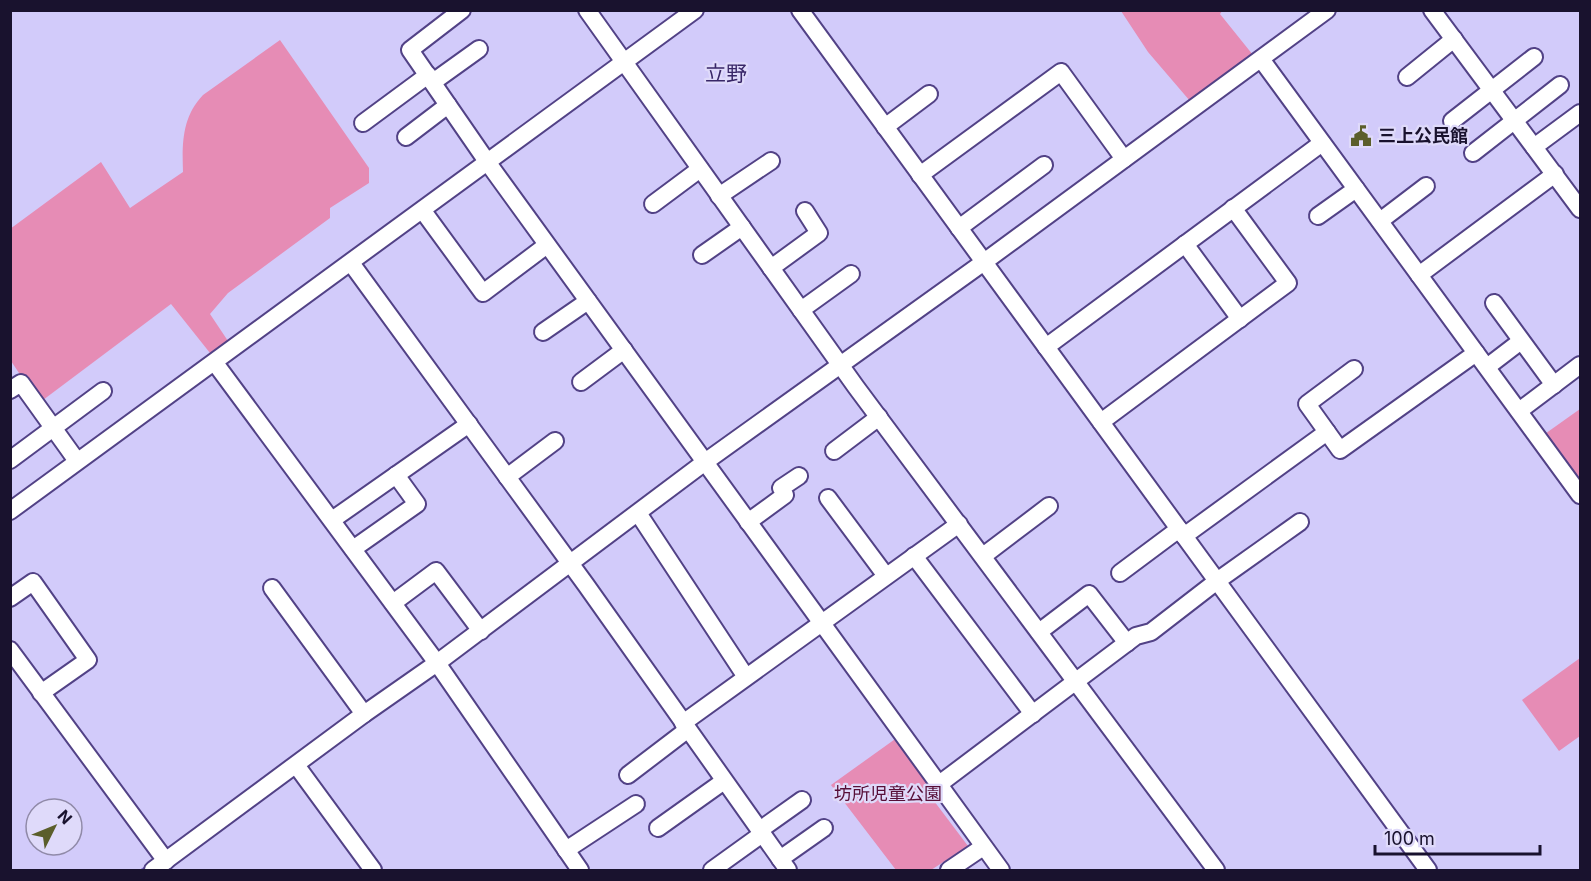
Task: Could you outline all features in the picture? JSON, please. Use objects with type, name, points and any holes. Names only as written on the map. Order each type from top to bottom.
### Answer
[{"type":"street","points":[[462,10],[411,50],[488,163],[820,624],[1001,870]]},
{"type":"street","points":[[587,10],[879,417],[1216,870]]},
{"type":"street","points":[[10,511],[695,10]]},
{"type":"street","points":[[10,650],[160,867],[364,714],[481,631],[705,462],[1327,10]]},
{"type":"street","points":[[1432,10],[1581,209]]},
{"type":"street","points":[[802,11],[1428,870]]},
{"type":"street","points":[[1407,77],[1454,39]]},
{"type":"street","points":[[363,123],[479,49]]},
{"type":"street","points":[[1452,121],[1534,57]]},
{"type":"street","points":[[1261,59],[1581,495]]},
{"type":"street","points":[[920,175],[1061,72],[1124,159]]},
{"type":"street","points":[[1473,153],[1560,85]]},
{"type":"street","points":[[885,127],[929,94]]},
{"type":"street","points":[[406,137],[448,105]]},
{"type":"street","points":[[1534,147],[1580,113]]},
{"type":"street","points":[[1046,347],[1322,143]]},
{"type":"street","points":[[719,196],[771,161]]},
{"type":"street","points":[[959,228],[1044,165]]},
{"type":"street","points":[[653,204],[700,169]]},
{"type":"street","points":[[1419,275],[1555,174]]},
{"type":"street","points":[[1380,221],[1426,186]]},
{"type":"street","points":[[1318,216],[1356,189]]},
{"type":"street","points":[[1101,423],[1288,283],[1233,208]]},
{"type":"street","points":[[423,211],[483,293],[547,245]]},
{"type":"street","points":[[771,268],[819,233],[805,211]]},
{"type":"street","points":[[702,255],[742,227]]},
{"type":"street","points":[[1185,244],[1240,319]]},
{"type":"street","points":[[351,263],[570,563],[784,865],[824,828]]},
{"type":"street","points":[[801,310],[851,274]]},
{"type":"street","points":[[543,333],[588,301]]},
{"type":"street","points":[[1494,303],[1554,385]]},
{"type":"street","points":[[1486,367],[1521,341]]},
{"type":"street","points":[[581,382],[624,350]]},
{"type":"street","points":[[1354,369],[1307,404],[1340,450],[1476,353]]},
{"type":"street","points":[[215,363],[437,663],[580,870]]},
{"type":"street","points":[[1519,411],[1581,365]]},
{"type":"street","points":[[10,390],[21,383],[77,461]]},
{"type":"street","points":[[10,460],[104,391]]},
{"type":"street","points":[[834,451],[879,417]]},
{"type":"street","points":[[332,520],[469,424]]},
{"type":"street","points":[[1120,573],[1182,533],[1327,432]]},
{"type":"street","points":[[507,477],[555,441]]},
{"type":"street","points":[[353,549],[417,504],[396,475]]},
{"type":"street","points":[[748,522],[785,495],[781,488],[799,476]]},
{"type":"street","points":[[828,498],[886,576]]},
{"type":"street","points":[[983,556],[1050,506]]},
{"type":"street","points":[[638,513],[747,677]]},
{"type":"street","points":[[938,785],[1136,636],[1151,632],[1217,581],[1300,522]]},
{"type":"street","points":[[628,775],[747,677],[959,524]]},
{"type":"street","points":[[914,556],[1033,714]]},
{"type":"street","points":[[393,603],[436,571],[481,631]]},
{"type":"street","points":[[10,598],[33,582],[88,660],[41,693]]},
{"type":"street","points":[[272,588],[364,714]]},
{"type":"street","points":[[1039,632],[1089,594],[1127,643]]},
{"type":"street","points":[[296,765],[373,870]]},
{"type":"street","points":[[658,828],[724,781]]},
{"type":"street","points":[[712,870],[762,834],[765,827],[802,800]]},
{"type":"street","points":[[566,850],[636,804]]},
{"type":"street","points":[[949,870],[983,847]]},
{"type":"green space","points":[[1121,11],[1222,11],[1220,14],[1253,55],[1190,101],[1148,52]]},
{"type":"green space","points":[[280,40],[369,168],[369,183],[330,208],[330,218],[228,293],[210,314],[228,341],[210,353],[171,304],[39,403],[11,361],[10,229],[101,162],[130,208],[183,172],[185,131],[196,103],[203,95]]},
{"type":"green space","points":[[1580,409],[1580,489],[1542,436]]},
{"type":"green space","points":[[1580,658],[1580,736],[1559,751],[1522,700]]},
{"type":"green space","name":"坊所児童公園","points":[[898,737],[934,788],[928,793],[968,846],[931,870],[896,870],[831,785]]},
{"type":"waterway","points":[[142,870],[148,866]]},
{"type":"place","name":"三上公民館","points":[[1361,136]]},
{"type":"district","name":"立野","points":[[726,74]]}]
